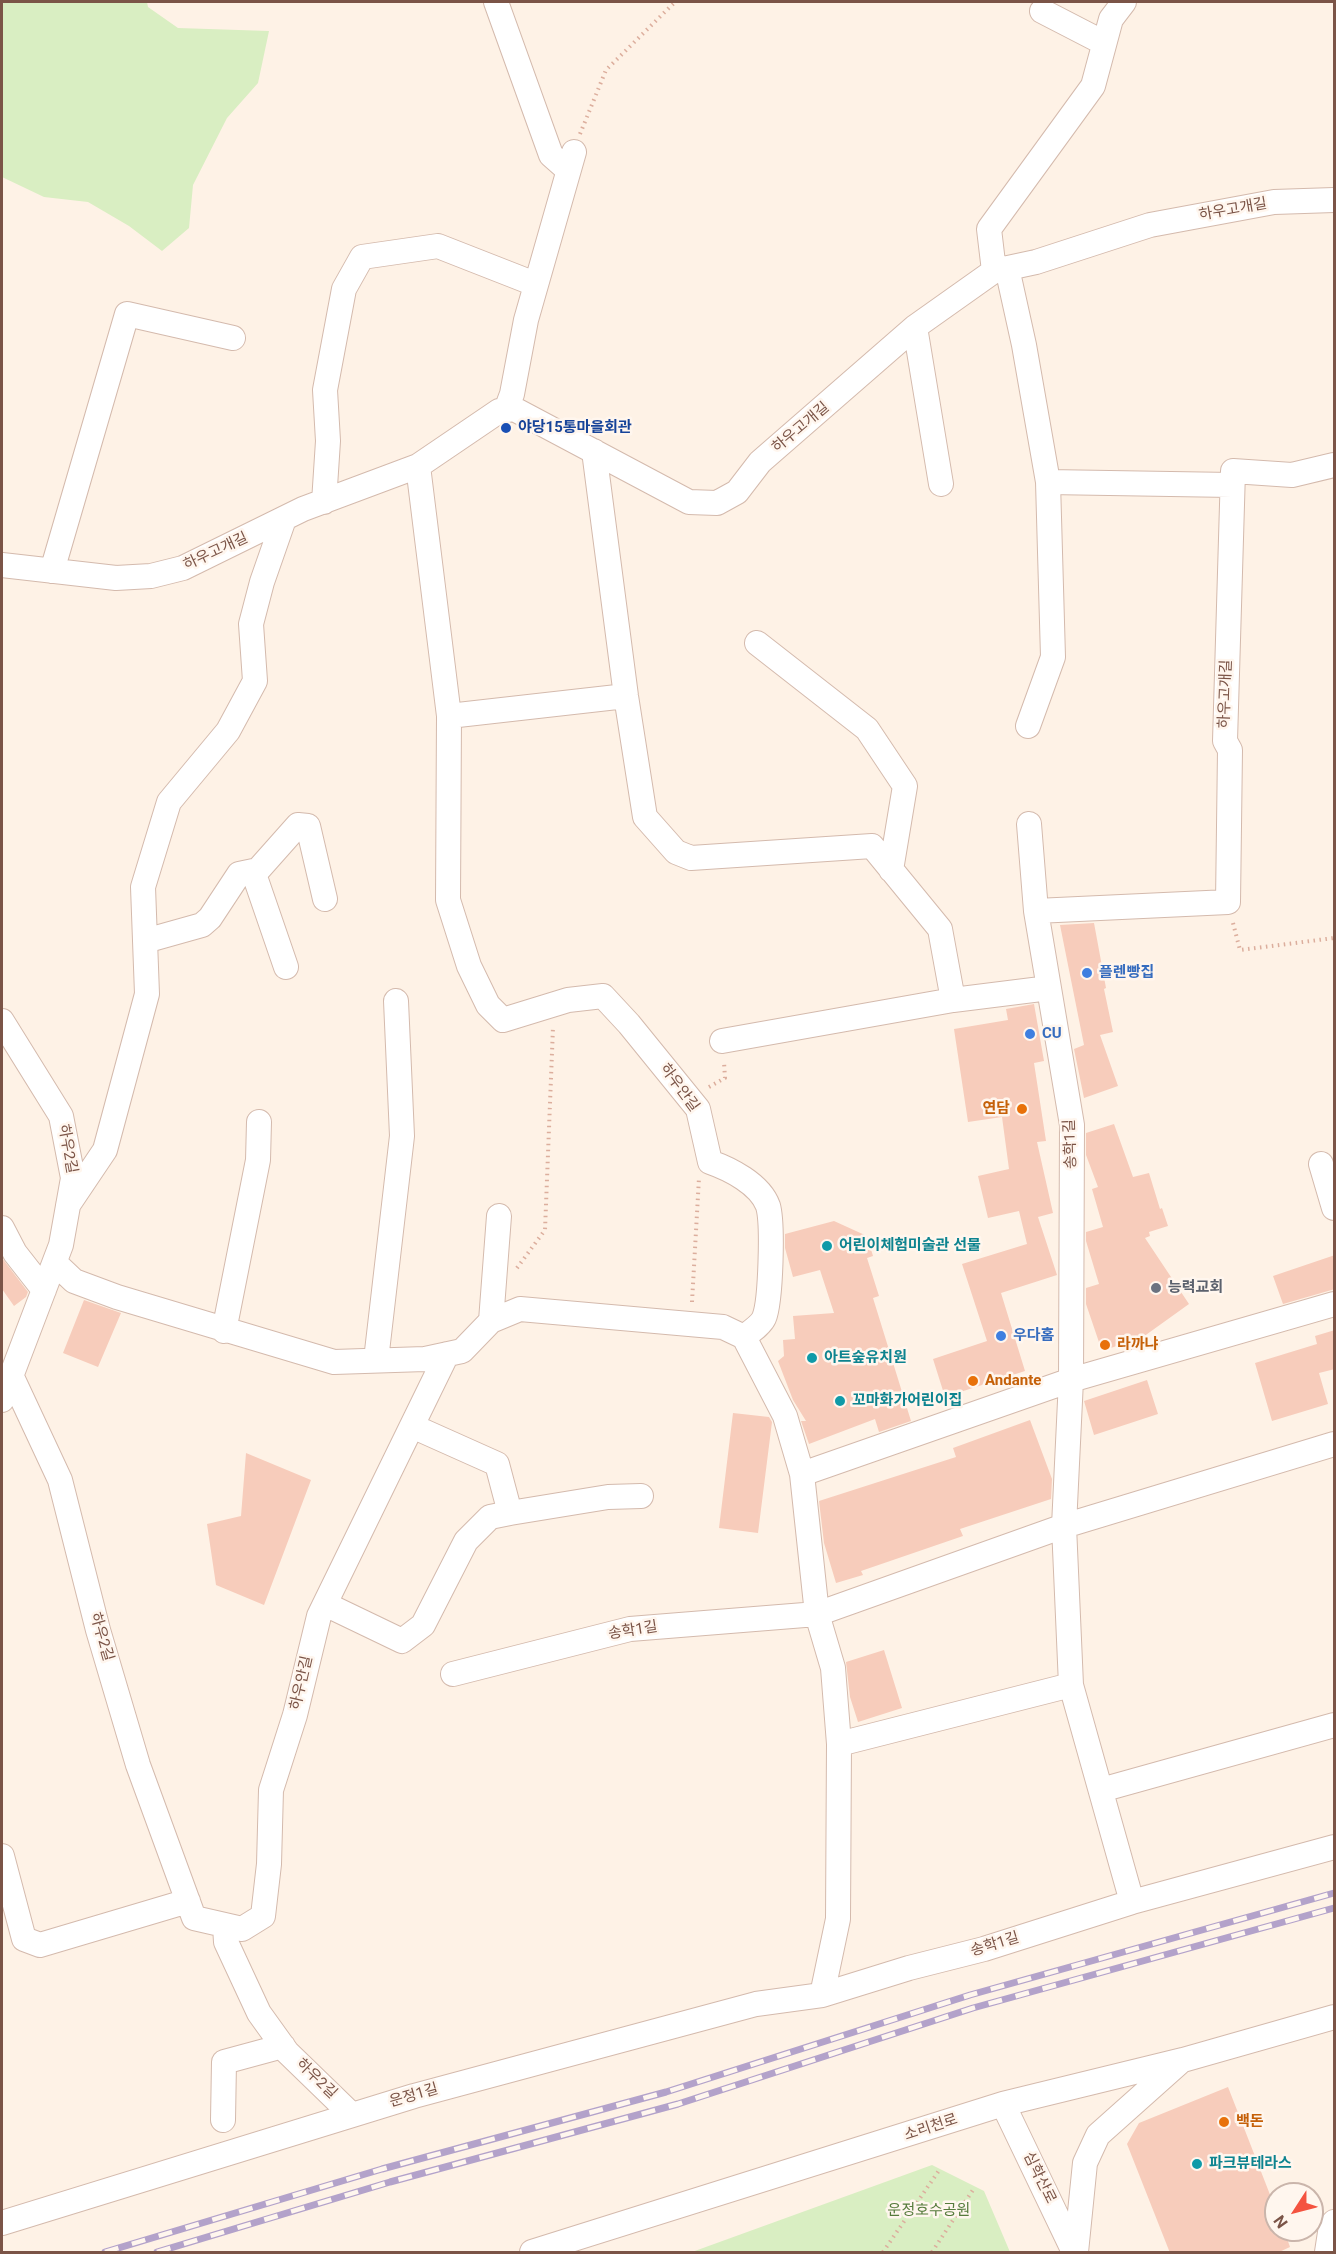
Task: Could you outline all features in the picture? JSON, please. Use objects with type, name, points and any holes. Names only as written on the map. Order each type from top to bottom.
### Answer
[{"type":"street","points":[[496,2],[551,155],[571,161],[535,284],[512,394],[506,410]]},
{"type":"street","points":[[1028,726],[1053,657],[1048,482],[1024,345],[989,229],[1093,86],[1111,18],[1124,2]]},
{"type":"street","points":[[1042,11],[1104,43]]},
{"type":"street","name":"하우고개길","points":[[2,565],[116,578],[151,576],[183,568],[284,519],[418,466],[499,411],[514,409],[689,502],[717,503],[737,492],[760,462],[915,327],[1001,269],[1036,262],[1150,225],[1274,202],[1335,200]]},
{"type":"street","points":[[324,502],[328,441],[325,390],[344,289],[362,257],[438,246],[535,284]]},
{"type":"street","points":[[52,571],[127,314],[233,338]]},
{"type":"street","points":[[915,327],[941,484]]},
{"type":"street","points":[[594,451],[626,696],[645,817],[676,852],[691,858],[872,846],[940,929],[953,1000]]},
{"type":"street","points":[[1048,482],[1232,485],[1233,471],[1292,475],[1335,465]]},
{"type":"street","points":[[418,466],[449,716],[626,696]]},
{"type":"street","name":"하우고개길","points":[[1228,902],[1230,750],[1225,741],[1232,485]]},
{"type":"street","points":[[68,1205],[105,1150],[147,994],[143,887],[169,802],[228,731],[255,681],[251,624],[262,582],[284,519]]},
{"type":"street","points":[[757,643],[867,729],[905,786],[891,870]]},
{"type":"street","name":"하우안길","points":[[449,716],[448,900],[469,966],[488,1005],[503,1020],[568,1000],[603,996],[629,1024],[698,1109],[710,1162]]},
{"type":"street","name":"송학1길","points":[[1029,824],[1036,911],[1072,1125],[1071,1380],[1064,1526],[1071,1685],[1132,1902]]},
{"type":"street","points":[[145,941],[202,925],[210,918],[238,874],[258,870],[298,825],[308,826],[325,899]]},
{"type":"street","points":[[253,871],[286,966]]},
{"type":"street","points":[[1036,911],[1228,902]]},
{"type":"street","points":[[722,1041],[953,1000],[1049,988]]},
{"type":"street","points":[[376,1360],[402,1136],[396,1001]]},
{"type":"street","name":"하우2길","points":[[2,1021],[62,1116],[73,1178],[62,1245],[2,1400]]},
{"type":"street","points":[[224,1330],[258,1160],[259,1122]]},
{"type":"street","points":[[710,1162],[727,1168],[757,1190],[768,1206],[769,1291],[764,1320],[744,1337]]},
{"type":"street","points":[[1321,1164],[1335,1208]]},
{"type":"street","points":[[490,1321],[499,1216]]},
{"type":"street","points":[[2,1228],[15,1252],[44,1290]]},
{"type":"street","points":[[55,1263],[74,1281],[224,1330],[334,1362],[425,1359],[462,1351],[490,1321],[520,1309],[723,1327],[744,1337],[785,1416],[802,1474],[817,1614],[833,1668],[839,1744],[838,1919],[822,1995]]},
{"type":"street","points":[[802,1474],[1071,1380],[1335,1304]]},
{"type":"street","name":"하우안길","points":[[225,1926],[242,1929],[263,1916],[269,1864],[271,1790],[295,1715],[319,1616],[447,1354]]},
{"type":"street","name":"하우2길","points":[[11,1375],[60,1480],[98,1630],[135,1754],[194,1918],[225,1926],[226,1942],[259,2013],[283,2046],[352,2115]]},
{"type":"street","points":[[412,1426],[497,1464],[510,1513]]},
{"type":"street","name":"송학1길","points":[[453,1674],[630,1629],[817,1614],[1064,1526],[1335,1444]]},
{"type":"street","points":[[325,1604],[402,1641],[423,1625],[466,1541],[490,1517],[608,1497],[641,1496]]},
{"type":"street","points":[[839,1744],[1071,1685]]},
{"type":"street","points":[[1101,1790],[1335,1725]]},
{"type":"street","name":"송학1길","points":[[756,2004],[822,1995],[909,1968],[984,1949],[1132,1902],[1335,1847]]},
{"type":"street","points":[[2,1856],[24,1939],[40,1945],[188,1901]]},
{"type":"street","name":"운정1길","points":[[2,2223],[352,2115],[756,2004]]},
{"type":"street","name":"소리천로","points":[[532,2253],[1003,2104],[1183,2060],[1335,2017]]},
{"type":"street","points":[[223,2120],[224,2062],[283,2046]]},
{"type":"street","points":[[1075,2253],[1086,2163],[1098,2135],[1183,2060]]},
{"type":"street","name":"심학산로","points":[[1003,2104],[1075,2253]]},
{"type":"street","points":[[1327,2253],[1331,2226],[1335,2222]]},
{"type":"path","points":[[571,161],[606,70],[675,2]]},
{"type":"path","points":[[1228,902],[1240,950],[1335,938]]},
{"type":"path","points":[[511,1277],[544,1230],[554,1005]]},
{"type":"path","points":[[698,1109],[706,1089],[725,1078],[722,1041]]},
{"type":"path","points":[[691,1324],[699,1172],[710,1162]]},
{"type":"path","points":[[883,2253],[940,2169]]},
{"type":"path","points":[[932,2253],[975,2187]]},
{"type":"green space","points":[[2,2],[147,2],[148,7],[178,28],[269,31],[258,83],[227,118],[193,185],[189,228],[162,251],[129,226],[88,202],[44,197],[2,177]]},
{"type":"green space","name":"운정호수공원","points":[[932,2165],[984,2191],[1010,2252],[692,2252]]},
{"type":"building","points":[[1094,923],[1113,1032],[1100,1035],[1118,1086],[1084,1098],[1074,1049],[1084,1045],[1060,925]]},
{"type":"building","points":[[1034,1004],[1044,1061],[1034,1063],[1046,1141],[1037,1142],[1053,1213],[1038,1217],[1057,1275],[1001,1293],[1025,1371],[945,1397],[933,1359],[987,1341],[962,1264],[1027,1244],[1019,1211],[988,1218],[978,1176],[1009,1169],[1002,1117],[968,1122],[954,1029],[1008,1020],[1006,1009]]},
{"type":"building","points":[[1114,1124],[1133,1177],[1149,1173],[1168,1226],[1149,1232],[1150,1236],[1145,1238],[1189,1304],[1143,1337],[1102,1351],[1086,1304],[1086,1288],[1099,1284],[1086,1241],[1086,1232],[1103,1227],[1092,1189],[1098,1187],[1086,1155],[1086,1133]]},
{"type":"building","points":[[834,1221],[867,1236],[873,1256],[867,1258],[879,1296],[873,1298],[911,1421],[879,1432],[875,1419],[809,1444],[801,1421],[806,1421],[793,1400],[778,1361],[784,1356],[783,1340],[795,1339],[793,1316],[834,1313],[820,1270],[793,1277],[785,1248],[785,1234]]},
{"type":"building","points":[[1335,1255],[1335,1289],[1283,1304],[1273,1276]]},
{"type":"building","points":[[2,1258],[28,1292],[26,1297],[14,1306],[2,1289]]},
{"type":"building","points":[[84,1300],[121,1313],[98,1367],[63,1353]]},
{"type":"building","points":[[1335,1330],[1335,1369],[1319,1373],[1328,1404],[1272,1421],[1255,1363],[1317,1344],[1315,1336]]},
{"type":"building","points":[[1147,1380],[1158,1414],[1094,1435],[1084,1401]]},
{"type":"building","points":[[733,1413],[769,1417],[772,1422],[758,1533],[719,1528]]},
{"type":"building","points":[[1030,1420],[1052,1479],[1051,1499],[960,1529],[963,1536],[861,1571],[863,1575],[836,1583],[824,1543],[819,1501],[956,1457],[953,1448]]},
{"type":"building","points":[[246,1453],[311,1480],[264,1605],[216,1585],[207,1524],[241,1516]]},
{"type":"building","points":[[884,1650],[902,1708],[858,1722],[850,1697],[846,1662]]},
{"type":"building","name":"파크뷰테라스","points":[[1228,2087],[1265,2182],[1264,2242],[1288,2242],[1290,2247],[1277,2253],[1170,2253],[1127,2144],[1139,2123]]},
{"type":"railway","points":[[105,2252],[382,2169],[666,2092],[970,1995],[1334,1893]]},
{"type":"railway","points":[[157,2252],[390,2182],[678,2104],[973,2008],[1334,1908]]},
{"type":"place","name":"야당15통마을회관","points":[[506,428]]},
{"type":"place","name":"플렌빵집","points":[[1087,973]]},
{"type":"place","name":"CU","points":[[1030,1034]]},
{"type":"place","name":"연담","points":[[1022,1109]]},
{"type":"place","name":"어린이체험미술관 선물","points":[[827,1246]]},
{"type":"place","name":"능력교회","points":[[1156,1288]]},
{"type":"place","name":"우다홈","points":[[1001,1336]]},
{"type":"place","name":"라까냐","points":[[1105,1345]]},
{"type":"place","name":"아트숲유치원","points":[[812,1358]]},
{"type":"place","name":"Andante","points":[[973,1381]]},
{"type":"place","name":"꼬마화가어린이집","points":[[840,1401]]},
{"type":"place","name":"백돈","points":[[1224,2122]]},
{"type":"place","name":"파크뷰테라스","points":[[1197,2164]]}]
